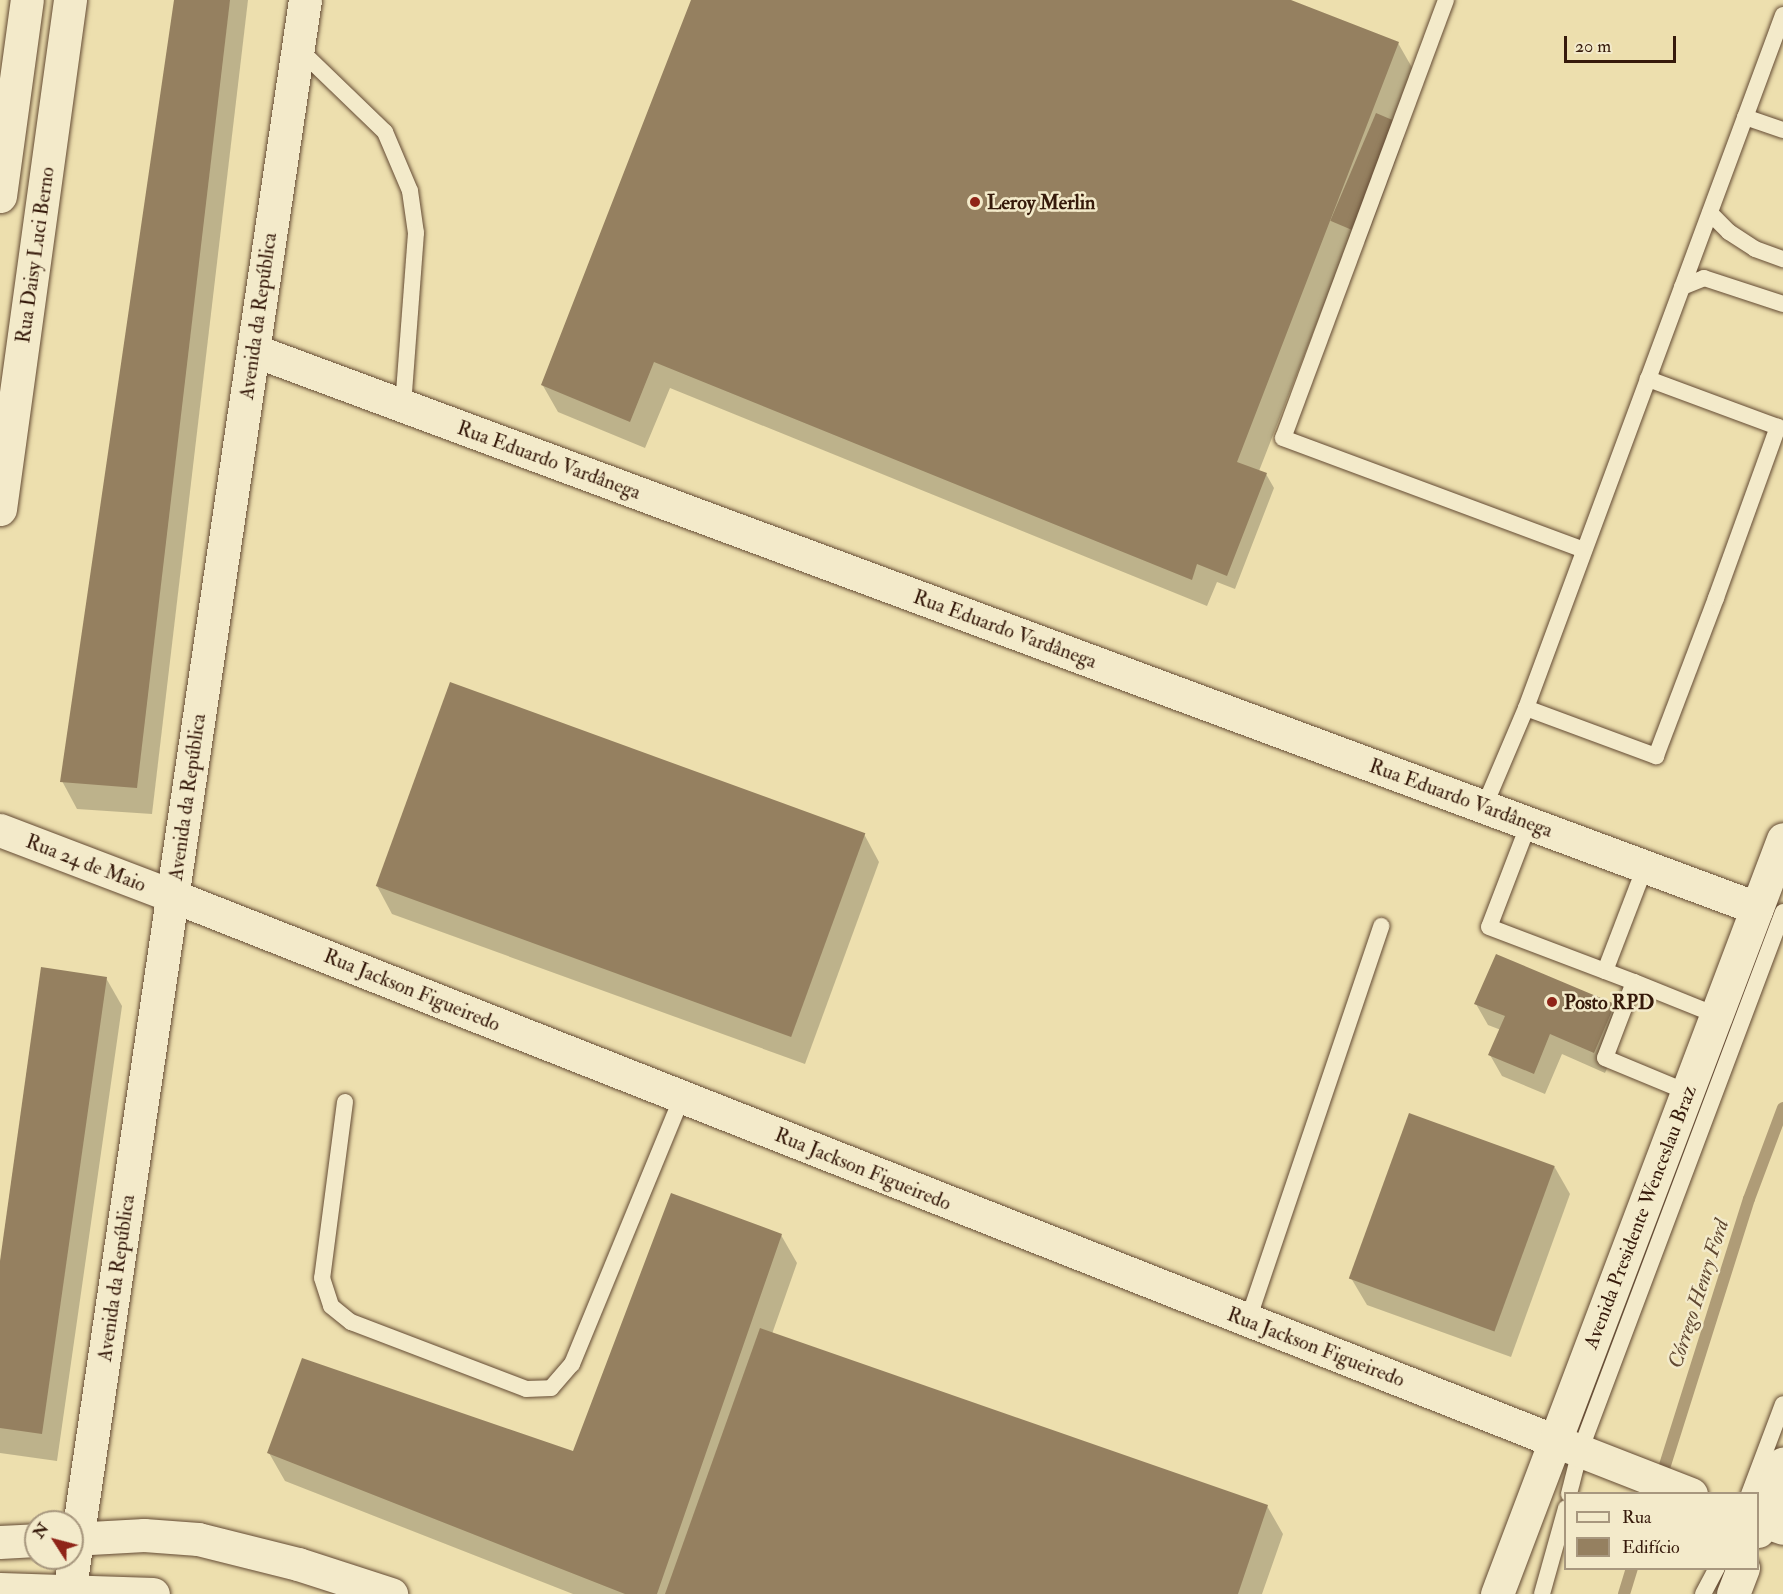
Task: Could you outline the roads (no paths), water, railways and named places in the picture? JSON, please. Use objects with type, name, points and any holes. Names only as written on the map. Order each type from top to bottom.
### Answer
[{"type":"street","points":[[0,196],[27,0]]},
{"type":"street","name":"Rua Daisy Luci Berno","points":[[0,509],[70,0]]},
{"type":"street","name":"Avenida da República","points":[[79,1510],[173,896],[305,0]]},
{"type":"street","name":"Rua Eduardo Vardânega","points":[[253,350],[1645,867],[1770,910]]},
{"type":"street","name":"Rua 24 de Maio","points":[[0,830],[173,896]]},
{"type":"street","name":"Avenida Presidente Wenceslau Braz","points":[[1497,1594],[1575,1449],[1688,1092],[1716,1015],[1770,910],[1783,839]]},
{"type":"street","name":"Rua Jackson Figueiredo","points":[[173,896],[1686,1492]]},
{"type":"street","points":[[1762,1518],[1783,1464]]},
{"type":"street","points":[[84,1538],[144,1535],[198,1539],[288,1562],[392,1594]]},
{"type":"street","points":[[0,1542],[24,1541]]},
{"type":"street","name":"Avenida da República","points":[[69,1592],[71,1570]]},
{"type":"street","points":[[1733,1594],[1743,1570]]},
{"type":"street","points":[[0,1589],[153,1594]]},
{"type":"lane","points":[[1446,0],[1283,438],[1584,550]]},
{"type":"lane","points":[[1484,807],[1526,708],[1783,15]]},
{"type":"lane","points":[[298,48],[385,132],[410,190],[416,233],[403,406]]},
{"type":"lane","points":[[1745,117],[1783,130]]},
{"type":"lane","points":[[1710,213],[1730,232],[1755,249],[1783,259]]},
{"type":"lane","points":[[1682,287],[1704,278],[1783,303]]},
{"type":"lane","points":[[1526,708],[1656,756],[1716,598],[1778,427],[1648,379]]},
{"type":"lane","points":[[1529,823],[1489,927],[1716,1015]]},
{"type":"lane","points":[[1605,971],[1645,867]]},
{"type":"lane","points":[[1569,1492],[1575,1449],[1770,910]]},
{"type":"lane","points":[[1248,1320],[1381,926]]},
{"type":"lane","points":[[1634,982],[1605,1058],[1688,1092]]},
{"type":"lane","points":[[345,1102],[322,1278],[331,1306],[351,1322],[526,1389],[551,1388],[572,1364],[682,1097]]},
{"type":"lane","points":[[1762,1518],[1783,1404]]},
{"type":"lane","points":[[1542,1594],[1564,1515]]},
{"type":"lane","points":[[1703,1594],[1716,1570]]},
{"type":"waterway","name":"Córrego Henry Ford","points":[[1660,1481],[1749,1199],[1783,1108]]},
{"type":"waterway","name":"Córrego Henry Ford","points":[[1624,1594],[1631,1570]]},
{"type":"place","name":"Leroy Merlin","points":[[975,202]]},
{"type":"place","name":"Posto RPD","points":[[1552,1002]]}]
